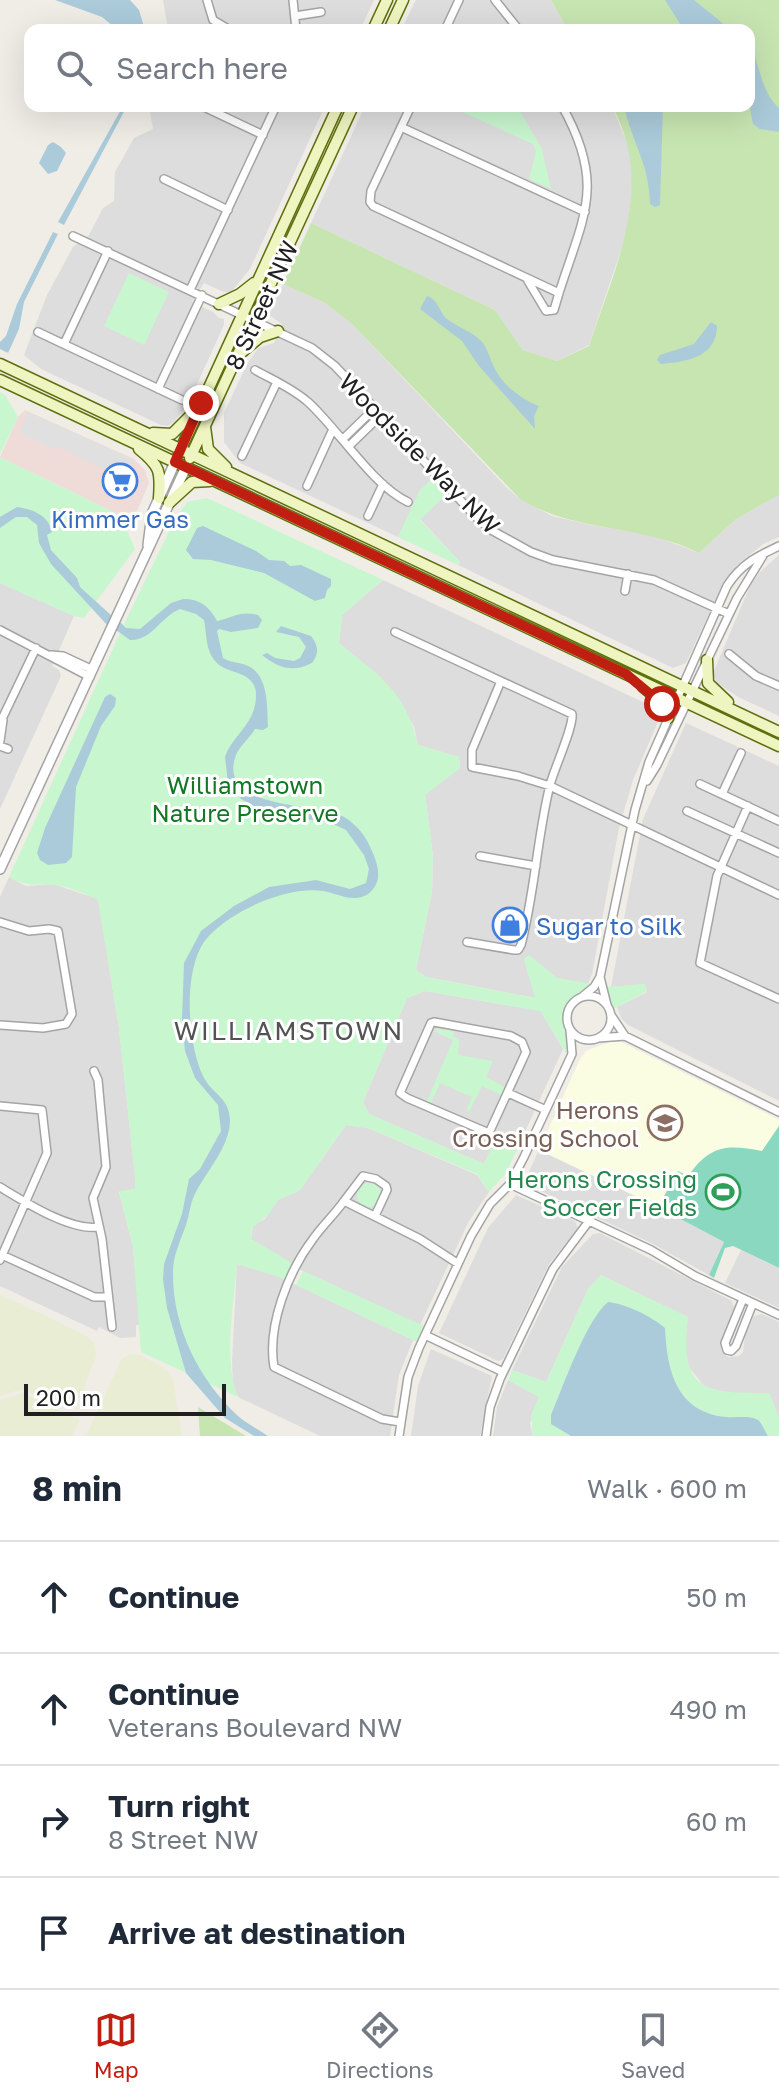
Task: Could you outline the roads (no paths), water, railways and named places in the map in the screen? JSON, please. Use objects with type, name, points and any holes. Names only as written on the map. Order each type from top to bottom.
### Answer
[{"type":"main road","points":[[376,24],[387,0]]},
{"type":"main road","points":[[392,24],[403,2]]},
{"type":"main road","name":"8 Street NW","points":[[181,464],[201,403],[335,112]]},
{"type":"main road","name":"8 Street NW","points":[[186,452],[205,425],[350,112]]},
{"type":"main road","points":[[219,304],[240,294],[259,278]]},
{"type":"main road","points":[[236,360],[256,339],[278,331]]},
{"type":"main road","points":[[0,364],[779,732]]},
{"type":"main road","points":[[0,380],[779,746]]},
{"type":"main road","points":[[144,432],[172,434],[201,403]]},
{"type":"main road","points":[[205,425],[208,449],[233,474]]},
{"type":"main road","points":[[125,438],[158,468],[164,501],[192,482],[203,479],[220,483]]},
{"type":"main road","points":[[707,660],[708,683],[745,716]]},
{"type":"main road","points":[[626,674],[658,699],[668,718]]},
{"type":"street","points":[[207,0],[213,20],[220,24]]},
{"type":"street","points":[[293,0],[296,24]]},
{"type":"street","points":[[448,24],[459,0]]},
{"type":"street","points":[[495,0],[514,24]]},
{"type":"street","points":[[295,16],[321,12]]},
{"type":"street","points":[[215,112],[263,135]]},
{"type":"street","points":[[190,290],[273,112]]},
{"type":"street","points":[[408,112],[371,191],[370,202],[373,206],[559,293]]},
{"type":"street","points":[[527,279],[546,311],[554,310],[585,212],[587,164],[578,134],[565,112]]},
{"type":"street","points":[[401,127],[585,212]]},
{"type":"street","points":[[164,179],[228,210]]},
{"type":"street","name":"Woodside Way NW","points":[[73,236],[254,319],[323,356],[477,518],[493,531],[553,560],[628,574],[673,587],[729,614]]},
{"type":"street","points":[[64,344],[108,251]]},
{"type":"street","points":[[158,389],[202,295]]},
{"type":"street","points":[[38,332],[182,400]]},
{"type":"street","points":[[255,370],[308,402],[383,484],[408,502]]},
{"type":"street","points":[[242,456],[277,382]]},
{"type":"street","points":[[346,442],[378,412]]},
{"type":"street","points":[[307,486],[333,429]]},
{"type":"street","name":"8 Street NW","points":[[0,869],[148,547],[152,514],[164,501],[181,464]]},
{"type":"street","points":[[368,516],[383,484]]},
{"type":"street","points":[[644,786],[657,765],[717,608],[736,572],[750,559],[779,546]]},
{"type":"street","points":[[687,688],[707,660],[729,614],[765,553]]},
{"type":"street","points":[[625,591],[628,574]]},
{"type":"street","points":[[0,630],[51,655],[59,663],[91,673]]},
{"type":"street","points":[[395,632],[572,714],[573,722],[557,759],[550,786],[518,950],[467,942]]},
{"type":"street","points":[[3,745],[2,721],[36,648]]},
{"type":"street","points":[[729,654],[756,676],[778,683]]},
{"type":"street","points":[[501,681],[472,750],[472,767],[550,786],[779,895]]},
{"type":"street","points":[[399,1436],[408,1377],[457,1263],[490,1204],[510,1184],[572,1054],[566,1018],[568,1009],[594,987],[600,977],[631,826],[649,762],[668,718],[682,700]]},
{"type":"street","points":[[722,794],[741,753]]},
{"type":"street","points":[[700,784],[777,820],[779,809]]},
{"type":"street","points":[[748,806],[720,867],[700,963],[779,999]]},
{"type":"street","points":[[687,811],[779,853]]},
{"type":"street","points":[[480,856],[536,866]]},
{"type":"street","points":[[0,922],[29,931],[58,931],[72,1014],[66,1024],[54,1026],[21,1028],[0,1025]]},
{"type":"street","points":[[572,1054],[608,1029],[609,1009],[600,977]]},
{"type":"street","points":[[582,997],[597,997],[609,1009],[625,1036]]},
{"type":"street","points":[[434,1022],[511,1036],[522,1042],[526,1052],[508,1093],[489,1133],[400,1093],[434,1022]]},
{"type":"street","points":[[570,1030],[581,1039],[625,1036],[779,1112]]},
{"type":"street","points":[[94,1071],[98,1080],[106,1167],[93,1198],[102,1239],[112,1327]]},
{"type":"street","points":[[508,1093],[546,1110]]},
{"type":"street","points":[[0,1106],[42,1110],[47,1153],[1,1257],[94,1297],[108,1297]]},
{"type":"street","points":[[375,1216],[386,1186],[376,1179],[363,1176],[305,1250],[283,1295],[276,1318],[274,1367],[382,1419],[400,1422]]},
{"type":"street","points":[[510,1184],[779,1315]]},
{"type":"street","points":[[0,1187],[84,1229],[98,1227]]},
{"type":"street","points":[[344,1201],[420,1239],[457,1263]]},
{"type":"street","points":[[486,1436],[490,1407],[503,1372],[553,1269],[589,1221]]},
{"type":"street","points":[[743,1299],[725,1343],[727,1350],[734,1350],[753,1303]]},
{"type":"street","points":[[425,1335],[503,1372]]},
{"type":"water","points":[[55,0],[130,0],[139,10],[143,24],[111,24],[102,17]]},
{"type":"water","points":[[665,0],[694,0],[724,24],[680,24]]},
{"type":"water","points":[[755,58],[764,86],[779,108],[779,132],[760,129],[753,124],[751,112],[755,112]]},
{"type":"water","points":[[120,112],[124,112],[64,225],[58,222]]},
{"type":"water","points":[[625,112],[663,112],[660,205],[655,207],[650,204],[647,176]]},
{"type":"water","points":[[53,142],[66,153],[57,171],[48,174],[39,163],[48,145]]},
{"type":"water","points":[[53,232],[58,234],[24,302],[19,329],[8,353],[0,349],[0,342],[6,336],[17,304]]},
{"type":"water","points":[[427,296],[434,300],[447,319],[483,343],[496,371],[509,388],[539,406],[534,416],[535,429],[479,366],[462,341],[420,309]]},
{"type":"water","points":[[711,322],[717,326],[716,336],[706,351],[680,362],[661,364],[657,360],[660,355],[694,344]]},
{"type":"water","points":[[17,507],[44,517],[52,532],[47,535],[51,550],[77,578],[80,587],[112,616],[108,626],[51,564],[39,543],[37,525],[27,517],[16,517],[0,528],[0,517]]},
{"type":"water","points":[[203,526],[269,560],[284,561],[290,566],[301,565],[331,579],[325,598],[315,601],[264,573],[211,560],[193,559],[186,550],[197,528]]},
{"type":"water","points":[[183,599],[203,604],[217,621],[246,613],[258,615],[262,620],[258,628],[217,631],[223,658],[255,670],[266,693],[268,727],[255,729],[235,758],[234,775],[242,787],[274,802],[344,817],[366,840],[378,870],[373,889],[359,898],[309,890],[277,896],[245,909],[208,937],[194,966],[190,1005],[193,1044],[203,1076],[227,1106],[230,1120],[222,1150],[193,1199],[174,1259],[177,1312],[190,1350],[211,1385],[238,1416],[268,1436],[254,1436],[225,1418],[186,1373],[167,1308],[164,1264],[182,1214],[189,1179],[200,1169],[221,1131],[218,1105],[195,1078],[185,1051],[182,1020],[184,963],[201,931],[234,906],[269,887],[316,880],[350,889],[366,883],[369,869],[364,855],[346,830],[331,823],[267,813],[241,799],[228,783],[225,757],[252,715],[255,686],[244,676],[222,667],[212,657],[204,620],[180,609],[138,639],[130,640],[116,630],[120,622],[126,628],[140,629],[171,603]]},
{"type":"water","points":[[281,626],[311,636],[317,650],[312,663],[286,668],[262,655],[267,653],[275,658],[294,661],[300,658],[306,647],[299,637],[276,632]]},
{"type":"water","points":[[110,694],[116,698],[115,706],[101,726],[76,787],[72,857],[66,863],[48,865],[40,860],[37,853],[45,828],[105,697]]},
{"type":"water","points":[[608,1302],[638,1311],[665,1328],[672,1373],[685,1398],[709,1413],[755,1418],[768,1436],[571,1436],[551,1424],[551,1415],[576,1355],[592,1323]]},
{"type":"place","name":"Kimmer Gas","points":[[120,481]]},
{"type":"place","name":"Sugar to Silk","points":[[510,925]]},
{"type":"place","name":"Herons Crossing School","points":[[665,1123]]},
{"type":"place","name":"Herons Crossing Soccer Fields","points":[[723,1192]]},
{"type":"district","name":"WILLIAMSTOWN","points":[[289,1030]]},
{"type":"park label","name":"Williamstown Nature Preserve","points":[[245,798]]}]
